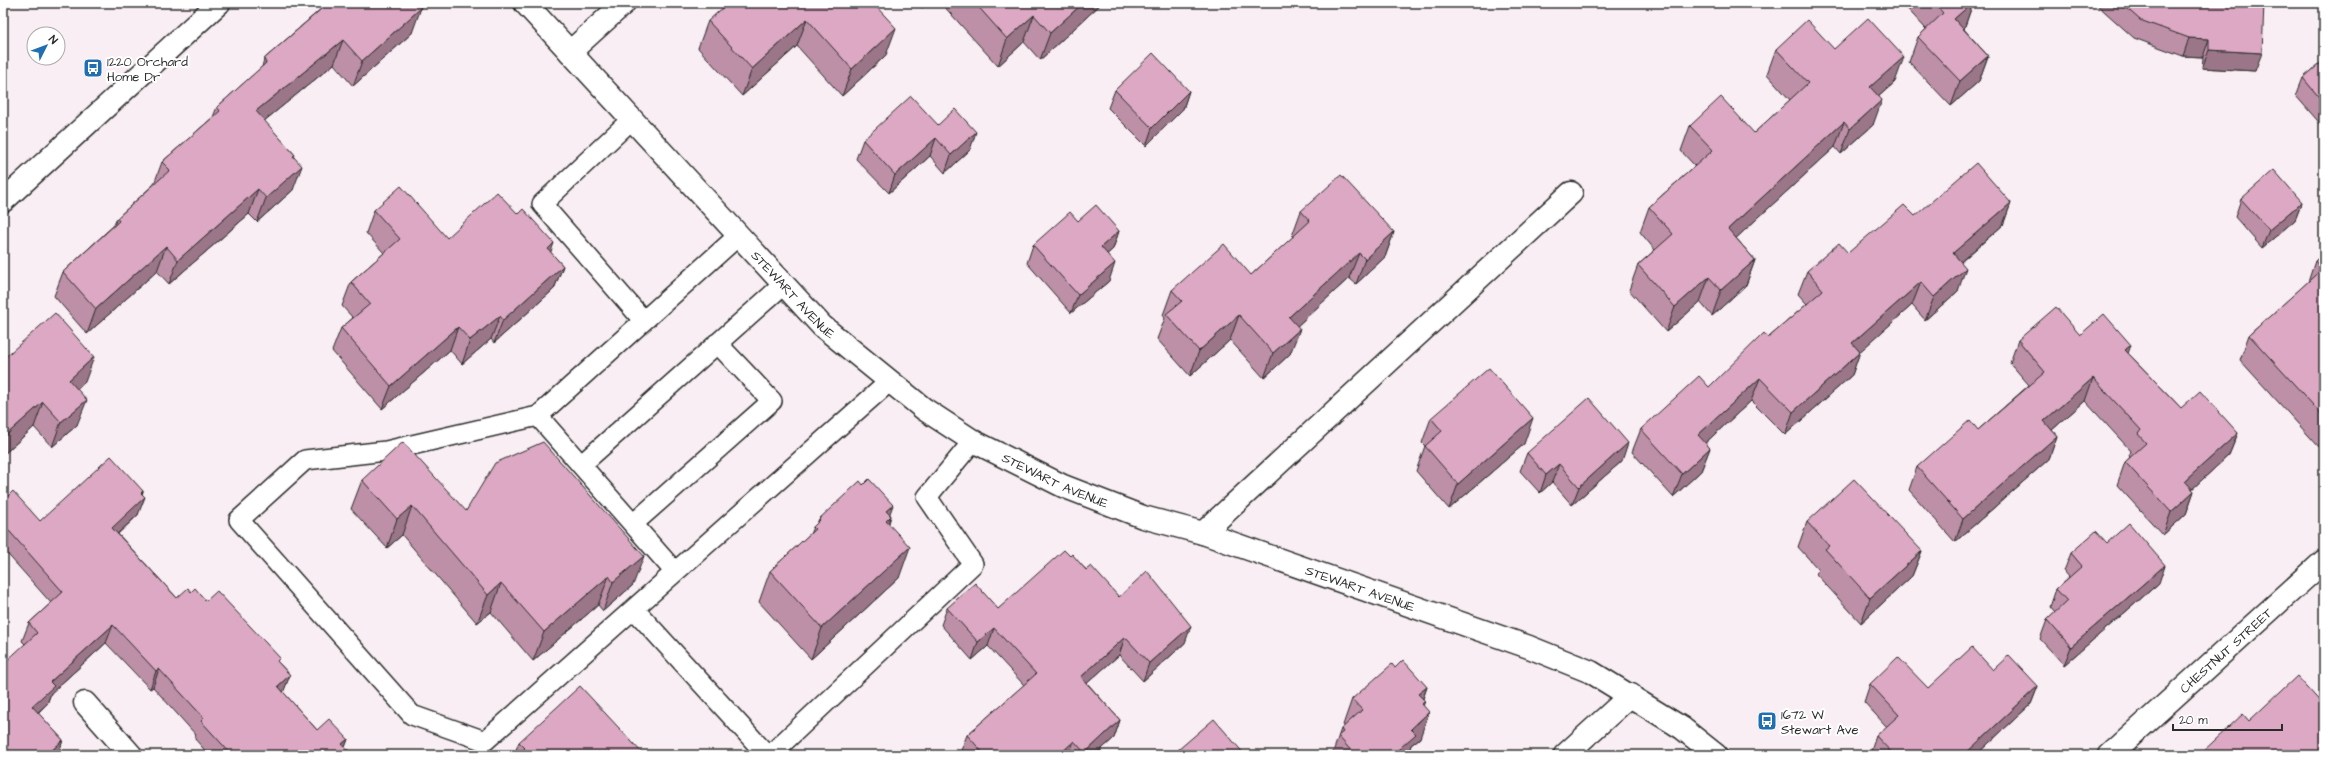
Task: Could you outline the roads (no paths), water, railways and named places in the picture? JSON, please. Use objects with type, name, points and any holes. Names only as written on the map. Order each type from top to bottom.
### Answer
[{"type":"main road","points":[[3,201],[220,3]]},
{"type":"main road","name":"STEWART AVENUE","points":[[525,3],[822,326],[889,382],[933,415],[973,441],[1063,486],[1143,517],[1203,533],[1529,647],[1591,672],[1631,695],[1682,728],[1716,755]]},
{"type":"main road","points":[[570,52],[624,3]]},
{"type":"main road","points":[[1203,533],[1571,193]]},
{"type":"main road","name":"CHESTNUT STREET","points":[[2110,755],[2320,573]]},
{"type":"main road","points":[[1565,755],[1631,695]]},
{"type":"main road","points":[[85,703],[131,755]]},
{"type":"lane","points":[[632,119],[542,204],[643,320]]},
{"type":"lane","points":[[739,235],[538,416],[386,451],[305,460],[239,520],[412,715],[485,741],[889,382]]},
{"type":"lane","points":[[581,465],[784,284]]},
{"type":"lane","points":[[632,524],[772,401],[718,343]]},
{"type":"lane","points":[[538,416],[675,572]]},
{"type":"lane","points":[[770,755],[973,564],[927,497],[973,441]]},
{"type":"lane","points":[[634,609],[767,755]]},
{"type":"place","name":"1220 Orchard Home Dr","points":[[93,68]]},
{"type":"place","name":"1672 W Stewart Ave","points":[[1767,721]]}]
